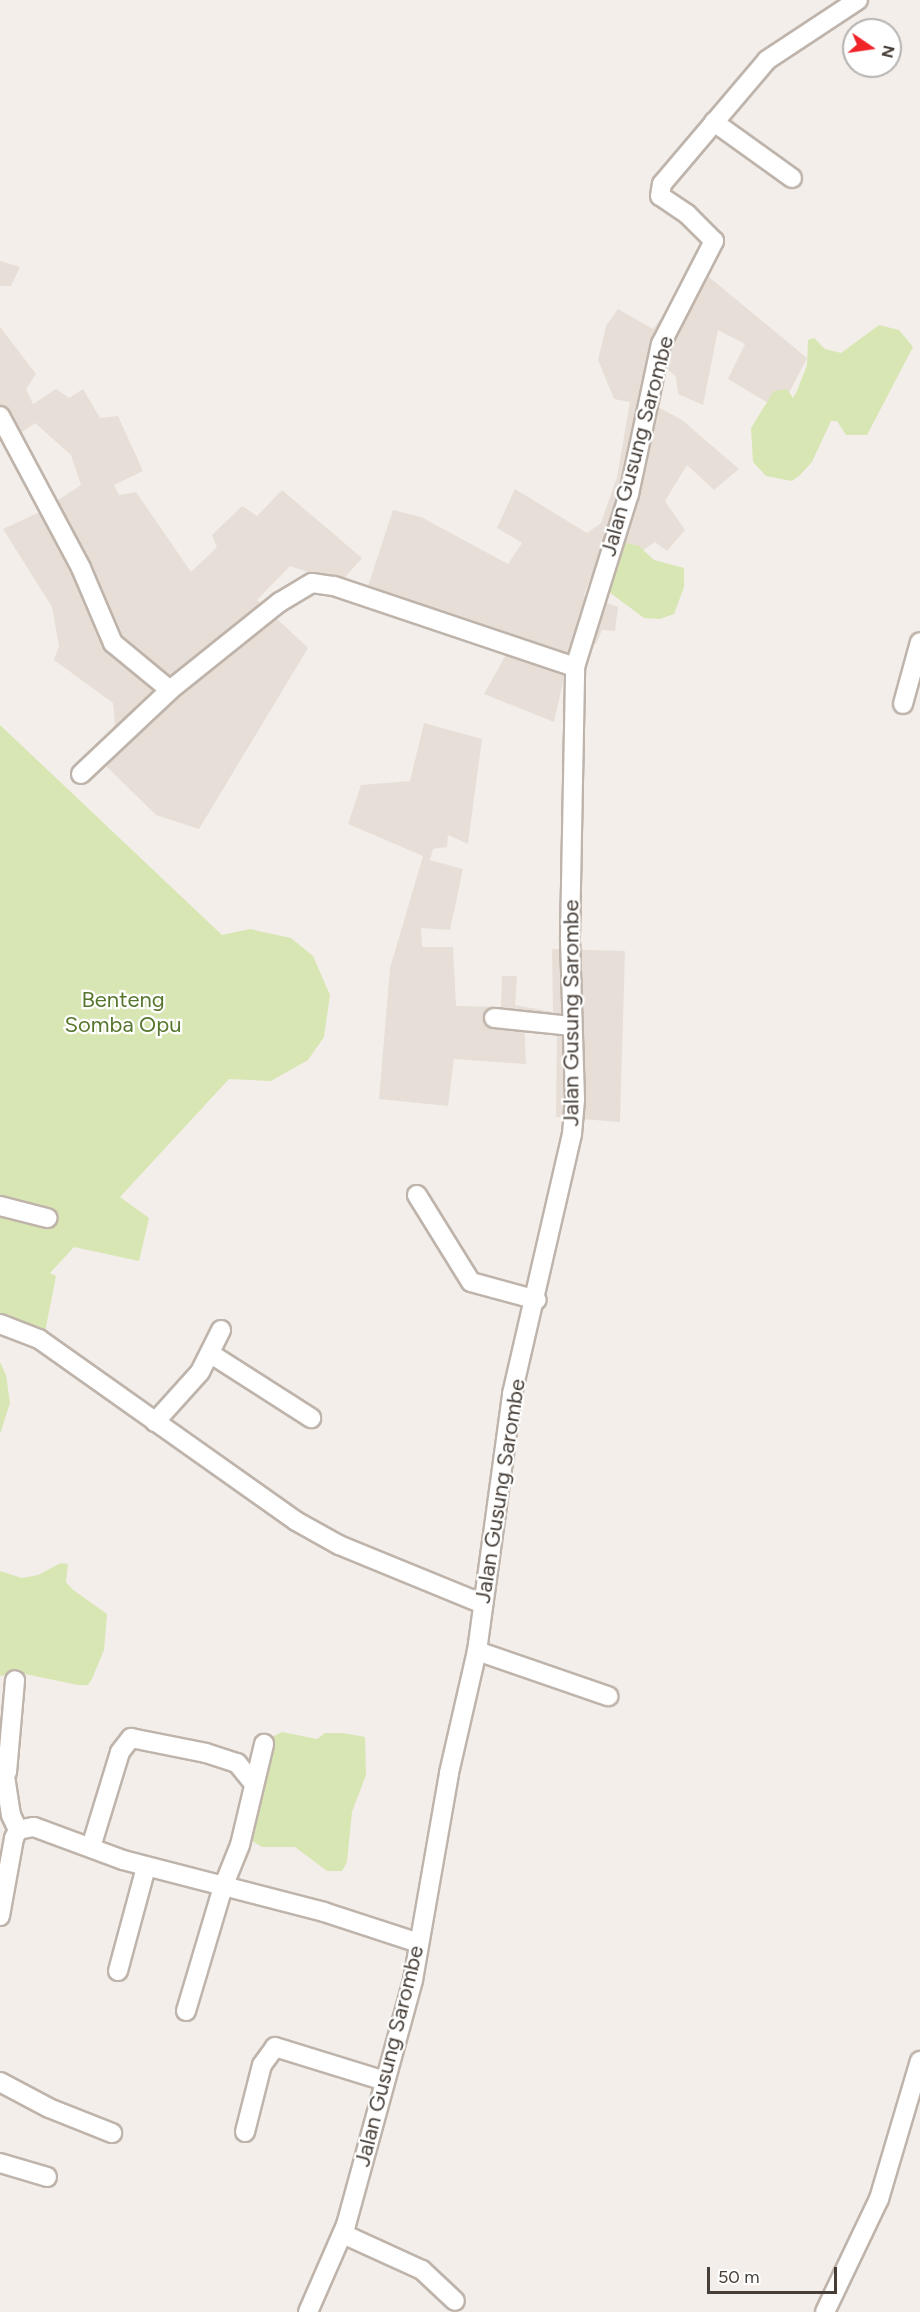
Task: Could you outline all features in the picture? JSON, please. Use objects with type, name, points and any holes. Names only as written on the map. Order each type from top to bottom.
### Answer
[{"type":"street","name":"Jalan Gusung Sarombe","points":[[309,2312],[343,2234],[413,1980],[449,1773],[477,1651],[510,1406],[537,1300],[572,1134],[575,1099],[571,1026],[575,667],[632,484],[661,344],[714,241],[687,214],[660,196],[662,184],[767,60],[858,0]]},
{"type":"street","points":[[714,122],[792,178]]},
{"type":"street","points":[[0,416],[81,568],[113,643],[170,690]]},
{"type":"street","points":[[81,774],[170,690],[280,602],[312,583],[347,590],[575,667]]},
{"type":"street","points":[[903,704],[920,642]]},
{"type":"street","points":[[494,1018],[571,1026]]},
{"type":"street","points":[[417,1195],[471,1282],[537,1300]]},
{"type":"street","points":[[0,1206],[47,1218]]},
{"type":"street","points":[[0,1324],[39,1339],[321,1536],[483,1604]]},
{"type":"street","points":[[155,1422],[184,1392],[211,1354],[221,1330]]},
{"type":"street","points":[[211,1354],[311,1418]]},
{"type":"street","points":[[477,1651],[608,1696]]},
{"type":"street","points":[[0,1916],[18,1830],[11,1815],[4,1766],[15,1680]]},
{"type":"street","points":[[91,1847],[120,1752],[131,1738],[206,1753],[237,1763],[253,1783]]},
{"type":"street","points":[[186,2011],[223,1887],[240,1845],[264,1744]]},
{"type":"street","points":[[18,1830],[46,1829],[146,1867],[324,1912],[419,1943]]},
{"type":"street","points":[[118,1971],[146,1867]]},
{"type":"street","points":[[245,2133],[262,2065],[275,2047],[385,2081]]},
{"type":"street","points":[[825,2312],[879,2199],[920,2061]]},
{"type":"street","points":[[0,2082],[49,2108],[112,2133]]},
{"type":"street","points":[[0,2163],[47,2177]]},
{"type":"street","points":[[343,2234],[422,2270],[455,2301]]},
{"type":"shaded area","points":[[0,261],[20,267],[11,286],[0,286]]},
{"type":"shaded area","points":[[709,277],[807,358],[780,410],[728,379],[745,344],[718,330],[703,405],[678,394],[676,377],[656,358],[643,399],[682,420],[739,469],[714,490],[687,465],[665,501],[685,530],[667,551],[655,542],[633,557],[610,528],[584,595],[618,607],[615,631],[602,630],[596,644],[581,638],[570,652],[554,722],[484,694],[512,644],[366,592],[393,510],[421,517],[508,564],[522,543],[497,528],[515,489],[587,533],[601,523],[617,477],[630,402],[614,399],[598,360],[606,326],[618,309],[653,329],[666,312],[686,315]]},
{"type":"shaded area","points":[[0,327],[36,374],[26,389],[33,404],[56,389],[69,398],[83,389],[100,418],[118,416],[143,471],[114,485],[119,495],[136,492],[191,572],[217,547],[212,535],[242,506],[257,516],[282,490],[362,558],[340,583],[290,566],[257,600],[308,648],[199,829],[156,815],[100,760],[115,724],[113,703],[54,660],[59,646],[52,607],[3,529],[40,512],[81,485],[71,455],[35,423],[11,440],[0,437]]},
{"type":"shaded area","points":[[424,723],[482,739],[468,844],[448,835],[447,847],[433,849],[430,860],[463,869],[450,930],[421,928],[422,947],[453,947],[456,1006],[501,1007],[502,976],[517,976],[515,1005],[553,1012],[552,949],[625,951],[620,1122],[556,1117],[557,1023],[524,1017],[526,1064],[454,1059],[448,1106],[379,1099],[390,968],[423,856],[348,824],[361,785],[410,781]]},
{"type":"green space","points":[[879,325],[899,330],[913,347],[867,435],[846,435],[837,421],[831,421],[812,462],[800,475],[792,481],[766,476],[753,462],[751,428],[774,391],[787,389],[793,398],[807,365],[808,340],[814,338],[825,349],[841,353]]},
{"type":"green space","points":[[623,542],[639,546],[654,560],[684,568],[684,587],[674,614],[660,619],[644,618],[609,592],[608,581]]},
{"type":"green space","name":"Benteng Somba Opu","points":[[0,725],[222,935],[250,929],[291,938],[313,956],[330,995],[324,1037],[308,1060],[271,1081],[229,1079],[120,1197],[149,1218],[139,1261],[74,1247],[50,1273],[56,1276],[44,1337],[0,1327]]},
{"type":"green space","points":[[0,1362],[6,1375],[10,1403],[0,1434]]},
{"type":"green space","points":[[61,1563],[68,1564],[66,1582],[72,1589],[107,1614],[104,1650],[92,1679],[88,1685],[78,1685],[20,1673],[0,1676],[0,1571],[22,1578],[38,1575]]},
{"type":"green space","points":[[282,1732],[317,1739],[325,1733],[365,1737],[366,1775],[352,1812],[347,1862],[342,1871],[327,1871],[295,1847],[262,1847],[246,1837],[259,1743]]}]
